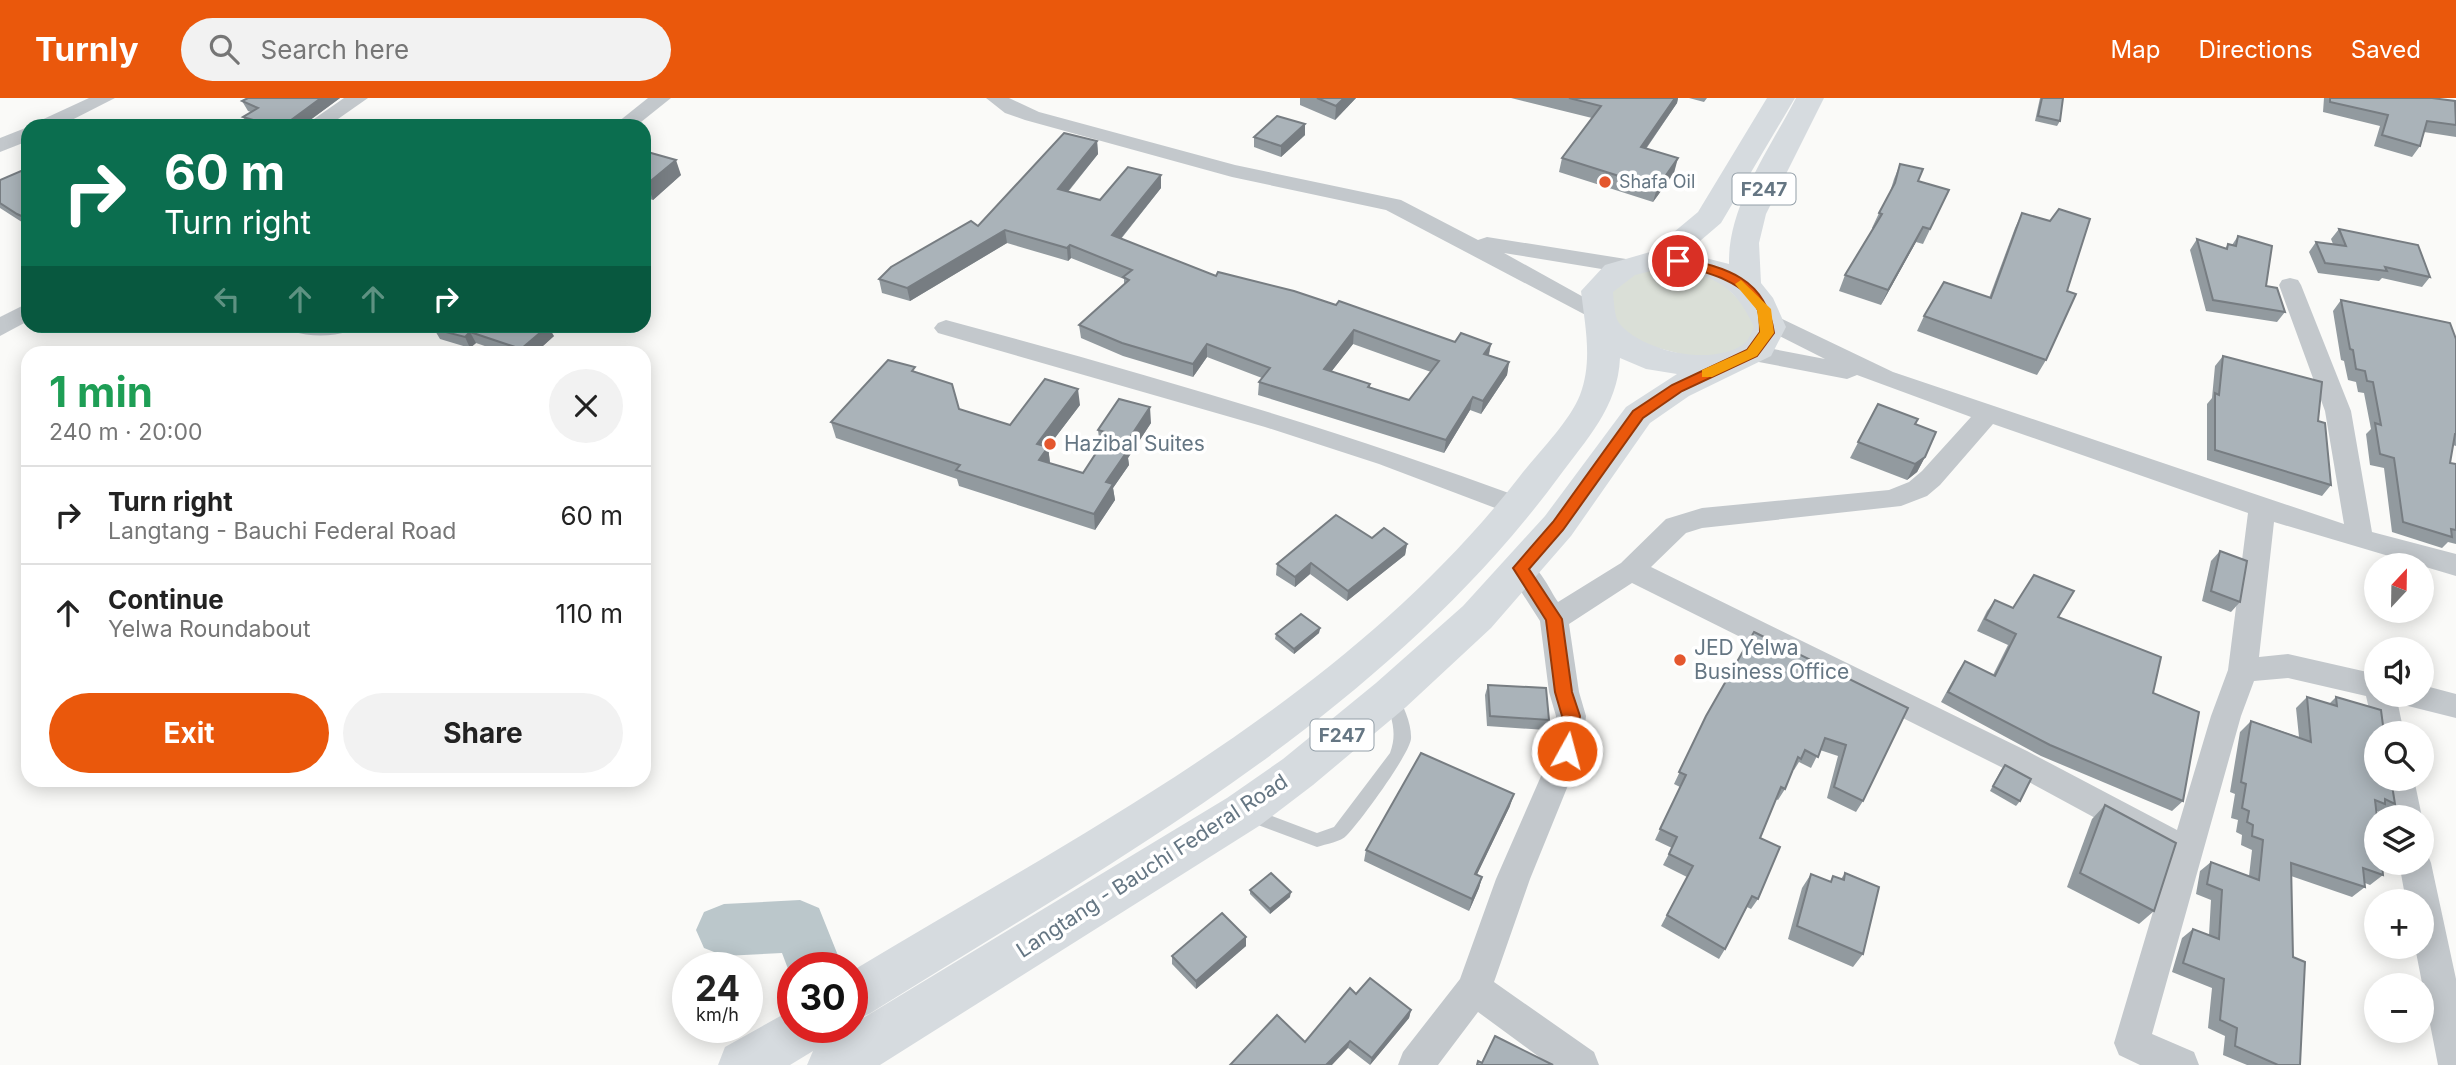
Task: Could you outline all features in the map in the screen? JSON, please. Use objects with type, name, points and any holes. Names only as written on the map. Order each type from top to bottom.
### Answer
[{"type":"main road","name":"F247","points":[[1659,260],[1710,217],[1782,98]]},
{"type":"main road","name":"F247","points":[[1745,286],[1744,243],[1751,214],[1810,98]]},
{"type":"main road","name":"F247","points":[[1601,320],[1597,291],[1613,273],[1626,266],[1659,260],[1696,264],[1722,273],[1745,286],[1764,309],[1768,321]]},
{"type":"main road","points":[[1601,320],[1621,343],[1645,357],[1684,367],[1738,359],[1767,333],[1768,321]]},
{"type":"main road","name":"Langtang - Bauchi Federal Road","points":[[868,989],[1212,777],[1264,740],[1355,667],[1439,593],[1518,507],[1595,400],[1601,378],[1601,320]]},
{"type":"main road","name":"Langtang - Bauchi Federal Road","points":[[832,1065],[894,1030],[1243,812],[1298,772],[1391,695],[1477,617],[1558,526],[1638,415],[1677,388],[1738,359]]},
{"type":"main road","points":[[743,1065],[781,1043]]},
{"type":"street","points":[[59,119],[105,98]]},
{"type":"street","points":[[325,119],[358,98]]},
{"type":"street","points":[[632,119],[661,98]]},
{"type":"street","points":[[996,98],[1012,109],[1032,116],[1232,171],[1394,205],[1463,240],[1601,320]]},
{"type":"street","points":[[0,146],[21,136]]},
{"type":"street","points":[[1463,240],[1626,266]]},
{"type":"street","points":[[2290,285],[2338,411],[2360,539]]},
{"type":"street","points":[[0,328],[21,314]]},
{"type":"street","points":[[1768,321],[1884,378],[1987,415],[2360,539],[2456,565]]},
{"type":"street","points":[[946,328],[1274,421],[1388,458],[1518,507]]},
{"type":"street","points":[[1738,359],[1884,378]]},
{"type":"street","points":[[1554,619],[1630,570],[1676,526],[1702,518],[1892,499],[1918,489],[1987,415]]},
{"type":"street","points":[[2181,1065],[2132,1043],[2226,716],[2243,670],[2262,507]]},
{"type":"street","points":[[1416,1065],[1474,989],[1513,879],[1567,751],[1571,716],[1564,692],[1554,619],[1520,568]]},
{"type":"street","points":[[1630,570],[2003,754],[2187,851]]},
{"type":"street","points":[[2243,670],[2288,666],[2364,683]]},
{"type":"street","points":[[2434,701],[2456,706]]},
{"type":"street","points":[[2417,875],[2456,1065]]},
{"type":"street","points":[[1474,989],[1580,1065]]},
{"type":"lane","points":[[1243,812],[1317,840],[1340,832],[1397,756],[1403,739],[1401,722],[1391,695]]},
{"type":"shaded area","points":[[1670,266],[1718,278],[1757,319],[1755,334],[1744,347],[1704,360],[1631,341],[1606,312],[1613,283],[1628,273]]},
{"type":"building","points":[[248,98],[321,98],[292,119],[243,117],[258,108],[242,101]]},
{"type":"building","points":[[1317,98],[1344,98],[1336,106]]},
{"type":"building","points":[[1569,98],[1675,98],[1641,147],[1678,158],[1657,188],[1562,158],[1601,106]]},
{"type":"building","points":[[2042,98],[2063,98],[2060,121],[2038,116]]},
{"type":"building","points":[[2330,98],[2432,98],[2455,101],[2456,125],[2427,121],[2420,146],[2382,135],[2388,115],[2330,102]]},
{"type":"building","points":[[1277,116],[1305,124],[1281,146],[1254,137]]},
{"type":"building","points":[[1064,133],[1097,141],[1058,189],[1100,200],[1128,167],[1161,175],[1112,235],[1216,276],[1218,272],[1294,291],[1336,305],[1339,301],[1455,342],[1461,333],[1491,344],[1484,354],[1509,362],[1483,401],[1473,397],[1446,440],[1259,382],[1270,368],[1207,344],[1193,364],[1122,343],[1079,325],[1129,280],[1123,277],[1132,270],[1070,245],[1067,248],[1005,230],[907,288],[879,279],[891,267],[971,221],[978,226]],"holes":[[[1354,330],[1439,361],[1409,400],[1324,369]]]},
{"type":"building","points":[[651,153],[676,160],[651,181]]},
{"type":"building","points":[[1900,164],[1923,169],[1918,181],[1949,190],[1930,229],[1923,227],[1888,290],[1845,275],[1882,214],[1879,213],[1895,183]]},
{"type":"building","points":[[21,171],[21,216],[0,203],[0,180]]},
{"type":"building","points":[[2059,209],[2090,219],[2067,291],[2076,294],[2046,360],[1924,316],[1944,282],[1991,298],[2022,213],[2050,221]]},
{"type":"building","points":[[2339,229],[2418,245],[2430,277],[2385,267],[2387,271],[2325,263],[2316,242],[2346,246]]},
{"type":"building","points":[[2238,236],[2272,246],[2266,286],[2277,288],[2285,312],[2213,300],[2197,239],[2227,249],[2228,244],[2236,246]]},
{"type":"building","points":[[2341,300],[2450,323],[2456,339],[2456,434],[2450,463],[2456,464],[2456,530],[2451,529],[2452,537],[2403,522],[2394,458],[2380,454],[2375,423],[2381,425],[2373,382],[2367,381],[2365,371],[2356,369]]},
{"type":"building","points":[[450,333],[469,333],[465,337]]},
{"type":"building","points":[[473,333],[540,333],[525,346],[512,346]]},
{"type":"building","points":[[2223,356],[2322,382],[2318,421],[2325,423],[2331,485],[2215,450],[2215,393],[2219,395]]},
{"type":"building","points":[[888,360],[915,367],[912,371],[952,384],[959,409],[1010,425],[1045,379],[1078,389],[1037,444],[1048,447],[1039,460],[1083,473],[1109,433],[1098,430],[1119,399],[1150,407],[1123,448],[1128,450],[1106,482],[1113,484],[1094,514],[956,470],[960,465],[831,422]]},
{"type":"building","points":[[1878,404],[1918,419],[1915,424],[1936,432],[1925,457],[1915,464],[1858,442]]},
{"type":"building","points":[[1336,515],[1372,538],[1384,528],[1407,544],[1348,591],[1311,563],[1295,577],[1277,564]]},
{"type":"building","points":[[2220,551],[2247,561],[2240,602],[2211,591]]},
{"type":"building","points":[[2034,575],[2074,591],[2058,617],[2161,657],[2153,693],[2199,712],[2183,801],[2050,745],[1948,692],[1965,661],[1995,676],[2016,634],[1985,619],[1995,600],[2013,608]]},
{"type":"building","points":[[1301,614],[1320,628],[1294,649],[1276,634]]},
{"type":"building","points":[[1754,632],[1908,708],[1863,801],[1834,787],[1846,745],[1825,738],[1818,757],[1805,750],[1801,759],[1798,757],[1785,789],[1781,787],[1760,838],[1780,847],[1758,899],[1752,896],[1725,949],[1667,915],[1693,866],[1669,854],[1677,837],[1660,829],[1686,775],[1679,772],[1706,716]]},
{"type":"building","points":[[1488,685],[1546,688],[1549,720],[1490,716]]},
{"type":"building","points":[[2307,697],[2337,706],[2336,697],[2381,710],[2382,721],[2364,721],[2364,791],[2393,791],[2395,804],[2385,799],[2385,804],[2375,800],[2376,805],[2364,805],[2365,887],[2291,863],[2293,957],[2305,962],[2300,1065],[2278,1065],[2235,1046],[2237,1028],[2220,1020],[2224,979],[2183,963],[2193,929],[2219,939],[2222,890],[2207,884],[2211,862],[2259,880],[2263,840],[2252,836],[2253,825],[2247,822],[2249,811],[2242,808],[2246,784],[2241,782],[2251,721],[2311,742]]},
{"type":"building","points":[[1421,753],[1514,794],[1475,874],[1482,877],[1472,899],[1366,850]]},
{"type":"building","points":[[2005,765],[2031,779],[2020,801],[1993,786]]},
{"type":"building","points":[[2105,805],[2176,843],[2154,911],[2080,873]]},
{"type":"building","points":[[1271,873],[1291,892],[1270,909],[1250,890]]},
{"type":"building","points":[[1845,873],[1879,887],[1863,954],[1797,926],[1811,874],[1831,882],[1833,876],[1844,880]]},
{"type":"building","points":[[1222,913],[1246,937],[1196,981],[1172,956]]},
{"type":"building","points":[[1370,978],[1411,1010],[1372,1058],[1350,1041],[1326,1065],[1230,1065],[1277,1015],[1305,1042],[1350,988],[1356,994]]},
{"type":"building","points":[[1495,1036],[1553,1065],[1477,1065],[1478,1061],[1482,1063]]},
{"type":"waterway","points":[[724,930],[800,926],[809,952]]},
{"type":"slow traffic","points":[[1707,373],[1752,353],[1762,344],[1767,333],[1768,321],[1764,309],[1756,297],[1741,284]]},
{"type":"place","name":"Shafa Oil","points":[[1605,182]]},
{"type":"place","name":"Hazibal Suites","points":[[1050,444]]},
{"type":"place","name":"JED Yelwa Business Office","points":[[1680,660]]},
{"type":"route","points":[[1567,751],[1571,716],[1564,692],[1554,619],[1520,568],[1558,526],[1638,415],[1677,388],[1752,353],[1762,344],[1767,333],[1768,321],[1764,309],[1745,286],[1714,270],[1678,261]]}]
